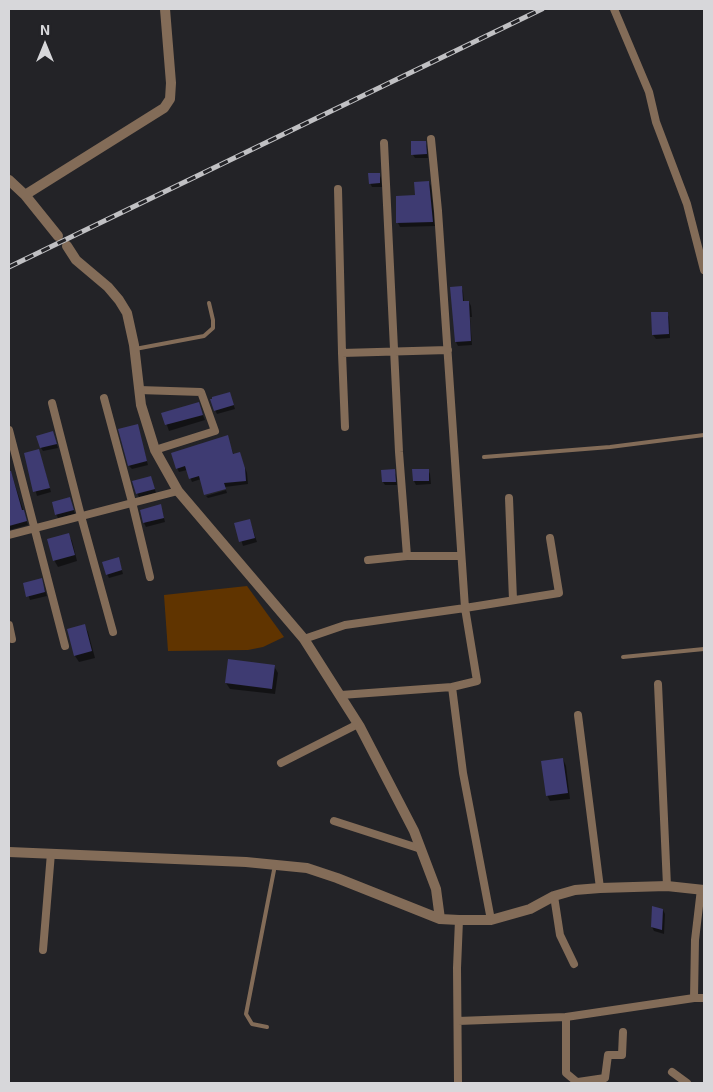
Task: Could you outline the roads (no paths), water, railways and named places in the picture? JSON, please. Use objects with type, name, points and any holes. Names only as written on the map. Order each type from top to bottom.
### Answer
[{"type":"street","points":[[25,195],[164,108],[170,99],[165,9]]},
{"type":"street","points":[[614,9],[649,92],[656,122],[687,204],[704,270]]},
{"type":"street","points":[[341,695],[452,687],[477,681],[465,608],[448,350],[431,139]]},
{"type":"street","points":[[384,143],[406,556]]},
{"type":"street","points":[[9,180],[25,195],[58,236]]},
{"type":"street","points":[[338,189],[345,427]]},
{"type":"street","points":[[67,246],[76,260],[108,287],[127,313],[135,349],[141,405],[155,450],[178,491],[304,639],[358,724],[414,831],[436,889],[440,918]]},
{"type":"street","points":[[342,353],[448,350]]},
{"type":"street","points":[[140,390],[200,392],[215,431],[155,450]]},
{"type":"street","points":[[104,398],[150,576]]},
{"type":"street","points":[[52,403],[113,632]]},
{"type":"street","points":[[9,430],[65,646]]},
{"type":"street","points":[[9,535],[178,491]]},
{"type":"street","points":[[509,498],[513,600]]},
{"type":"street","points":[[304,639],[346,625],[559,593],[550,538]]},
{"type":"street","points":[[368,560],[406,556],[462,556]]},
{"type":"street","points":[[9,625],[12,639]]},
{"type":"street","points":[[658,684],[667,886]]},
{"type":"street","points":[[452,687],[463,773],[491,920]]},
{"type":"street","points":[[578,715],[600,888]]},
{"type":"street","points":[[281,763],[358,724]]},
{"type":"street","points":[[334,821],[421,848]]},
{"type":"street","points":[[9,852],[121,855],[307,868],[440,918],[459,920],[491,920],[530,909],[554,896],[575,890],[667,886],[702,889],[695,940],[694,998]]},
{"type":"street","points":[[43,950],[51,854]]},
{"type":"street","points":[[554,896],[560,935],[574,964]]},
{"type":"street","points":[[458,1083],[457,968],[459,920]]},
{"type":"street","points":[[458,1021],[566,1017],[704,998]]},
{"type":"street","points":[[566,1017],[566,1073],[578,1083],[606,1078],[608,1055],[622,1055],[623,1032]]},
{"type":"street","points":[[672,1072],[687,1083]]},
{"type":"lane","points":[[135,349],[204,336],[213,328],[214,320],[209,303]]},
{"type":"lane","points":[[484,457],[610,447],[704,435]]},
{"type":"lane","points":[[623,657],[704,649]]},
{"type":"lane","points":[[267,1027],[252,1024],[246,1014],[275,865]]},
{"type":"railway","points":[[9,267],[542,9]]}]
